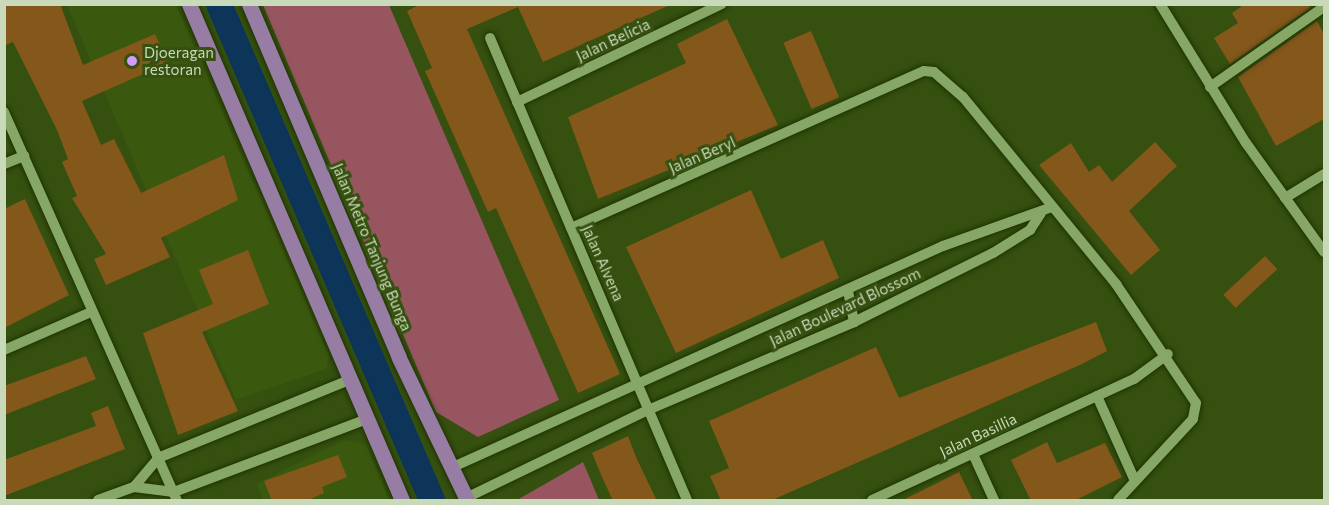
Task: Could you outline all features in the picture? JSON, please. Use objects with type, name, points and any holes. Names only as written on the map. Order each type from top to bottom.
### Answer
[{"type":"main road","points":[[189,4],[402,501]]},
{"type":"main road","name":"Jalan Metro Tanjung Bunga","points":[[249,4],[399,358],[453,467],[466,499]]},
{"type":"street","name":"Jalan Belicia","points":[[517,102],[722,4]]},
{"type":"street","points":[[1160,4],[1210,87],[1324,252]]},
{"type":"street","points":[[1210,87],[1324,7]]},
{"type":"street","name":"Jalan Alvena","points":[[490,38],[571,228],[640,381],[648,410],[687,501]]},
{"type":"street","name":"Jalan Beryl","points":[[571,228],[924,71],[934,72],[963,97],[1168,354],[1197,412],[1135,481]]},
{"type":"street","points":[[4,112],[91,312],[176,496]]},
{"type":"street","points":[[4,164],[24,156]]},
{"type":"street","points":[[1285,198],[1324,174]]},
{"type":"street","name":"Jalan Boulevard Blossom","points":[[453,467],[640,381],[848,291],[943,246],[1024,214],[1041,213],[1052,207]]},
{"type":"street","name":"Jalan Boulevard Blossom","points":[[466,499],[648,410],[854,322],[993,253],[1030,230],[1041,213]]},
{"type":"street","points":[[848,291],[854,322]]},
{"type":"street","points":[[4,350],[91,312]]},
{"type":"street","name":"Jalan Basillia","points":[[872,501],[1097,396],[1168,354]]},
{"type":"street","points":[[98,501],[134,487],[158,458],[352,380]]},
{"type":"street","points":[[1097,396],[1135,481],[1118,501]]},
{"type":"street","points":[[134,487],[176,496],[367,419]]},
{"type":"street","points":[[974,454],[994,501]]},
{"type":"shaded area","points":[[67,5],[176,5],[329,356],[326,369],[236,400]]},
{"type":"shaded area","points":[[263,5],[389,5],[559,400],[478,437],[436,412]]},
{"type":"shaded area","points":[[344,440],[366,444],[389,500],[263,500],[256,484]]},
{"type":"shaded area","points":[[583,462],[599,500],[517,500],[559,476]]},
{"type":"building","points":[[4,4],[60,4],[83,65],[155,34],[168,63],[82,101],[101,145],[114,139],[141,193],[224,155],[238,200],[161,238],[170,257],[106,285],[94,259],[106,254],[72,198],[77,196],[62,162],[68,159],[57,130],[13,42],[4,46]]},
{"type":"building","points":[[421,4],[672,4],[543,62],[518,7],[467,29],[620,374],[578,393],[496,208],[488,212],[425,71],[432,68],[407,11]]},
{"type":"building","points":[[1245,4],[1308,4],[1310,8],[1230,64],[1214,38],[1238,23],[1232,13]]},
{"type":"building","points":[[727,19],[778,125],[598,199],[568,117],[686,63],[677,44]]},
{"type":"building","points":[[1317,21],[1324,34],[1324,119],[1276,146],[1238,77]]},
{"type":"building","points":[[811,31],[839,97],[812,109],[783,43]]},
{"type":"building","points":[[1155,142],[1177,166],[1129,211],[1160,250],[1131,275],[1039,165],[1071,143],[1089,172],[1099,165],[1112,182]]},
{"type":"building","points":[[751,190],[781,259],[823,240],[839,278],[676,353],[626,247]]},
{"type":"building","points":[[25,199],[69,295],[4,328],[4,209]]},
{"type":"building","points":[[248,250],[269,304],[202,332],[238,411],[178,435],[143,333],[213,304],[199,270]]},
{"type":"building","points":[[1265,256],[1277,269],[1236,308],[1223,295]]},
{"type":"building","points":[[1096,322],[1107,351],[770,501],[721,501],[710,476],[729,468],[709,421],[876,347],[899,398]]},
{"type":"building","points":[[86,356],[96,379],[4,415],[4,386]]},
{"type":"building","points":[[108,406],[125,449],[4,496],[4,460],[96,426],[91,413]]},
{"type":"building","points":[[628,436],[657,501],[613,501],[602,477],[592,453]]},
{"type":"building","points":[[1047,442],[1057,463],[1105,443],[1122,477],[1074,501],[1031,501],[1011,460]]},
{"type":"building","points":[[338,455],[347,477],[322,487],[324,493],[306,501],[272,501],[264,481]]},
{"type":"building","points":[[959,472],[973,501],[901,501]]},
{"type":"waterway","points":[[219,4],[432,500]]},
{"type":"place","name":"Djoeragan restoran","points":[[132,61]]}]
